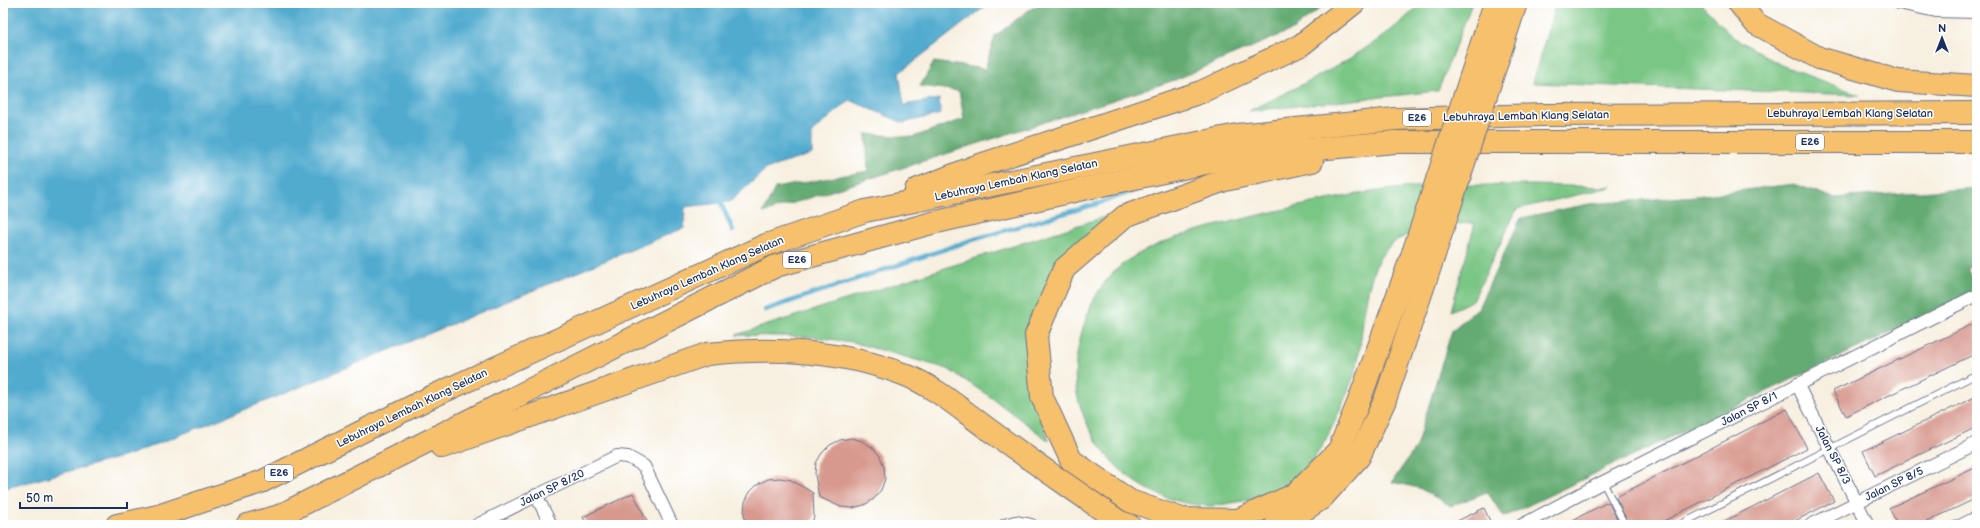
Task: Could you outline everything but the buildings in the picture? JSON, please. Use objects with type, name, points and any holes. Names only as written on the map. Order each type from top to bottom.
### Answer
[{"type":"highway","points":[[865,211],[974,167],[1201,92],[1301,45],[1354,3]]},
{"type":"highway","points":[[1276,525],[1295,516],[1322,498],[1359,457],[1384,400],[1423,256],[1495,3]]},
{"type":"highway","points":[[1395,142],[1225,180],[1125,216],[1064,269],[1036,335],[1042,397],[1070,460],[1130,501],[1182,519],[1238,520],[1296,494],[1339,450],[1423,256],[1516,3]]},
{"type":"highway","points":[[1739,3],[1755,23],[1819,58],[1898,80],[1977,86]]},
{"type":"highway","name":"Lebuhraya Lembah Klang Selatan","points":[[117,525],[158,516],[261,482],[430,397],[766,245],[865,211],[1237,135],[1395,119],[1543,115],[1977,113]]},
{"type":"highway","name":"Lebuhraya Lembah Klang Selatan","points":[[247,525],[280,516],[776,266],[940,221],[1239,156],[1395,142],[1977,142]]},
{"type":"highway","points":[[358,477],[707,354],[745,350],[802,351],[855,359],[904,374],[949,400],[1118,521],[1129,525]]},
{"type":"street","points":[[1899,3],[1936,11],[1977,12]]},
{"type":"street","name":"Jalan SP 8/1","points":[[1522,525],[1603,482],[1977,295]]},
{"type":"street","name":"Jalan SP 8/3","points":[[1797,384],[1868,525]]},
{"type":"street","name":"Jalan SP 8/5","points":[[1811,525],[1977,443]]},
{"type":"street","name":"Jalan SP 8/20","points":[[477,525],[617,456],[628,457],[644,466],[672,525]]},
{"type":"street","points":[[536,495],[551,525]]},
{"type":"street","points":[[1005,525],[1026,523]]},
{"type":"lane","points":[[1679,525],[1830,450],[1977,374]]},
{"type":"lane","points":[[1603,482],[1625,525]]},
{"type":"lane","points":[[1955,525],[1977,514]]},
{"type":"green space","points":[[1041,3],[1327,3],[1294,29],[1175,80],[763,213],[775,188],[868,171],[866,134],[913,137],[964,119],[959,91],[920,86],[934,62],[985,69],[995,36],[1029,10]]},
{"type":"green space","points":[[1421,3],[1472,3],[1438,91],[1249,111],[1317,77],[1362,51],[1403,20]]},
{"type":"green space","points":[[1556,3],[1700,3],[1733,37],[1781,65],[1860,95],[1532,83]]},
{"type":"green space","points":[[1794,184],[1834,198],[1977,188],[1977,261],[1967,268],[1977,291],[1504,517],[1487,492],[1451,506],[1419,488],[1392,482],[1416,447],[1452,330],[1478,308],[1521,218],[1589,204],[1696,196]]},
{"type":"green space","points":[[1533,185],[1611,187],[1517,209],[1473,300],[1451,311],[1475,223],[1414,226],[1407,235],[1390,245],[1376,265],[1368,290],[1359,353],[1352,382],[1335,420],[1318,452],[1303,471],[1287,484],[1256,498],[1239,502],[1209,506],[1186,503],[1143,487],[1125,474],[1109,458],[1096,440],[1085,420],[1076,389],[1075,370],[1077,351],[1081,333],[1095,297],[1113,273],[1128,260],[1157,245],[1203,229],[1352,195],[1429,186]]},
{"type":"green space","points":[[1110,215],[1060,263],[1035,398],[1049,441],[992,398],[948,369],[852,342],[814,337],[736,335]]},
{"type":"water","points":[[3,3],[990,3],[899,73],[904,105],[939,99],[941,114],[903,123],[850,100],[812,132],[812,154],[766,169],[730,202],[685,207],[684,228],[276,397],[129,455],[3,489]]},
{"type":"waterway","points":[[765,310],[972,240],[1100,203],[1137,190]]},
{"type":"waterway","points":[[721,203],[733,231]]}]
